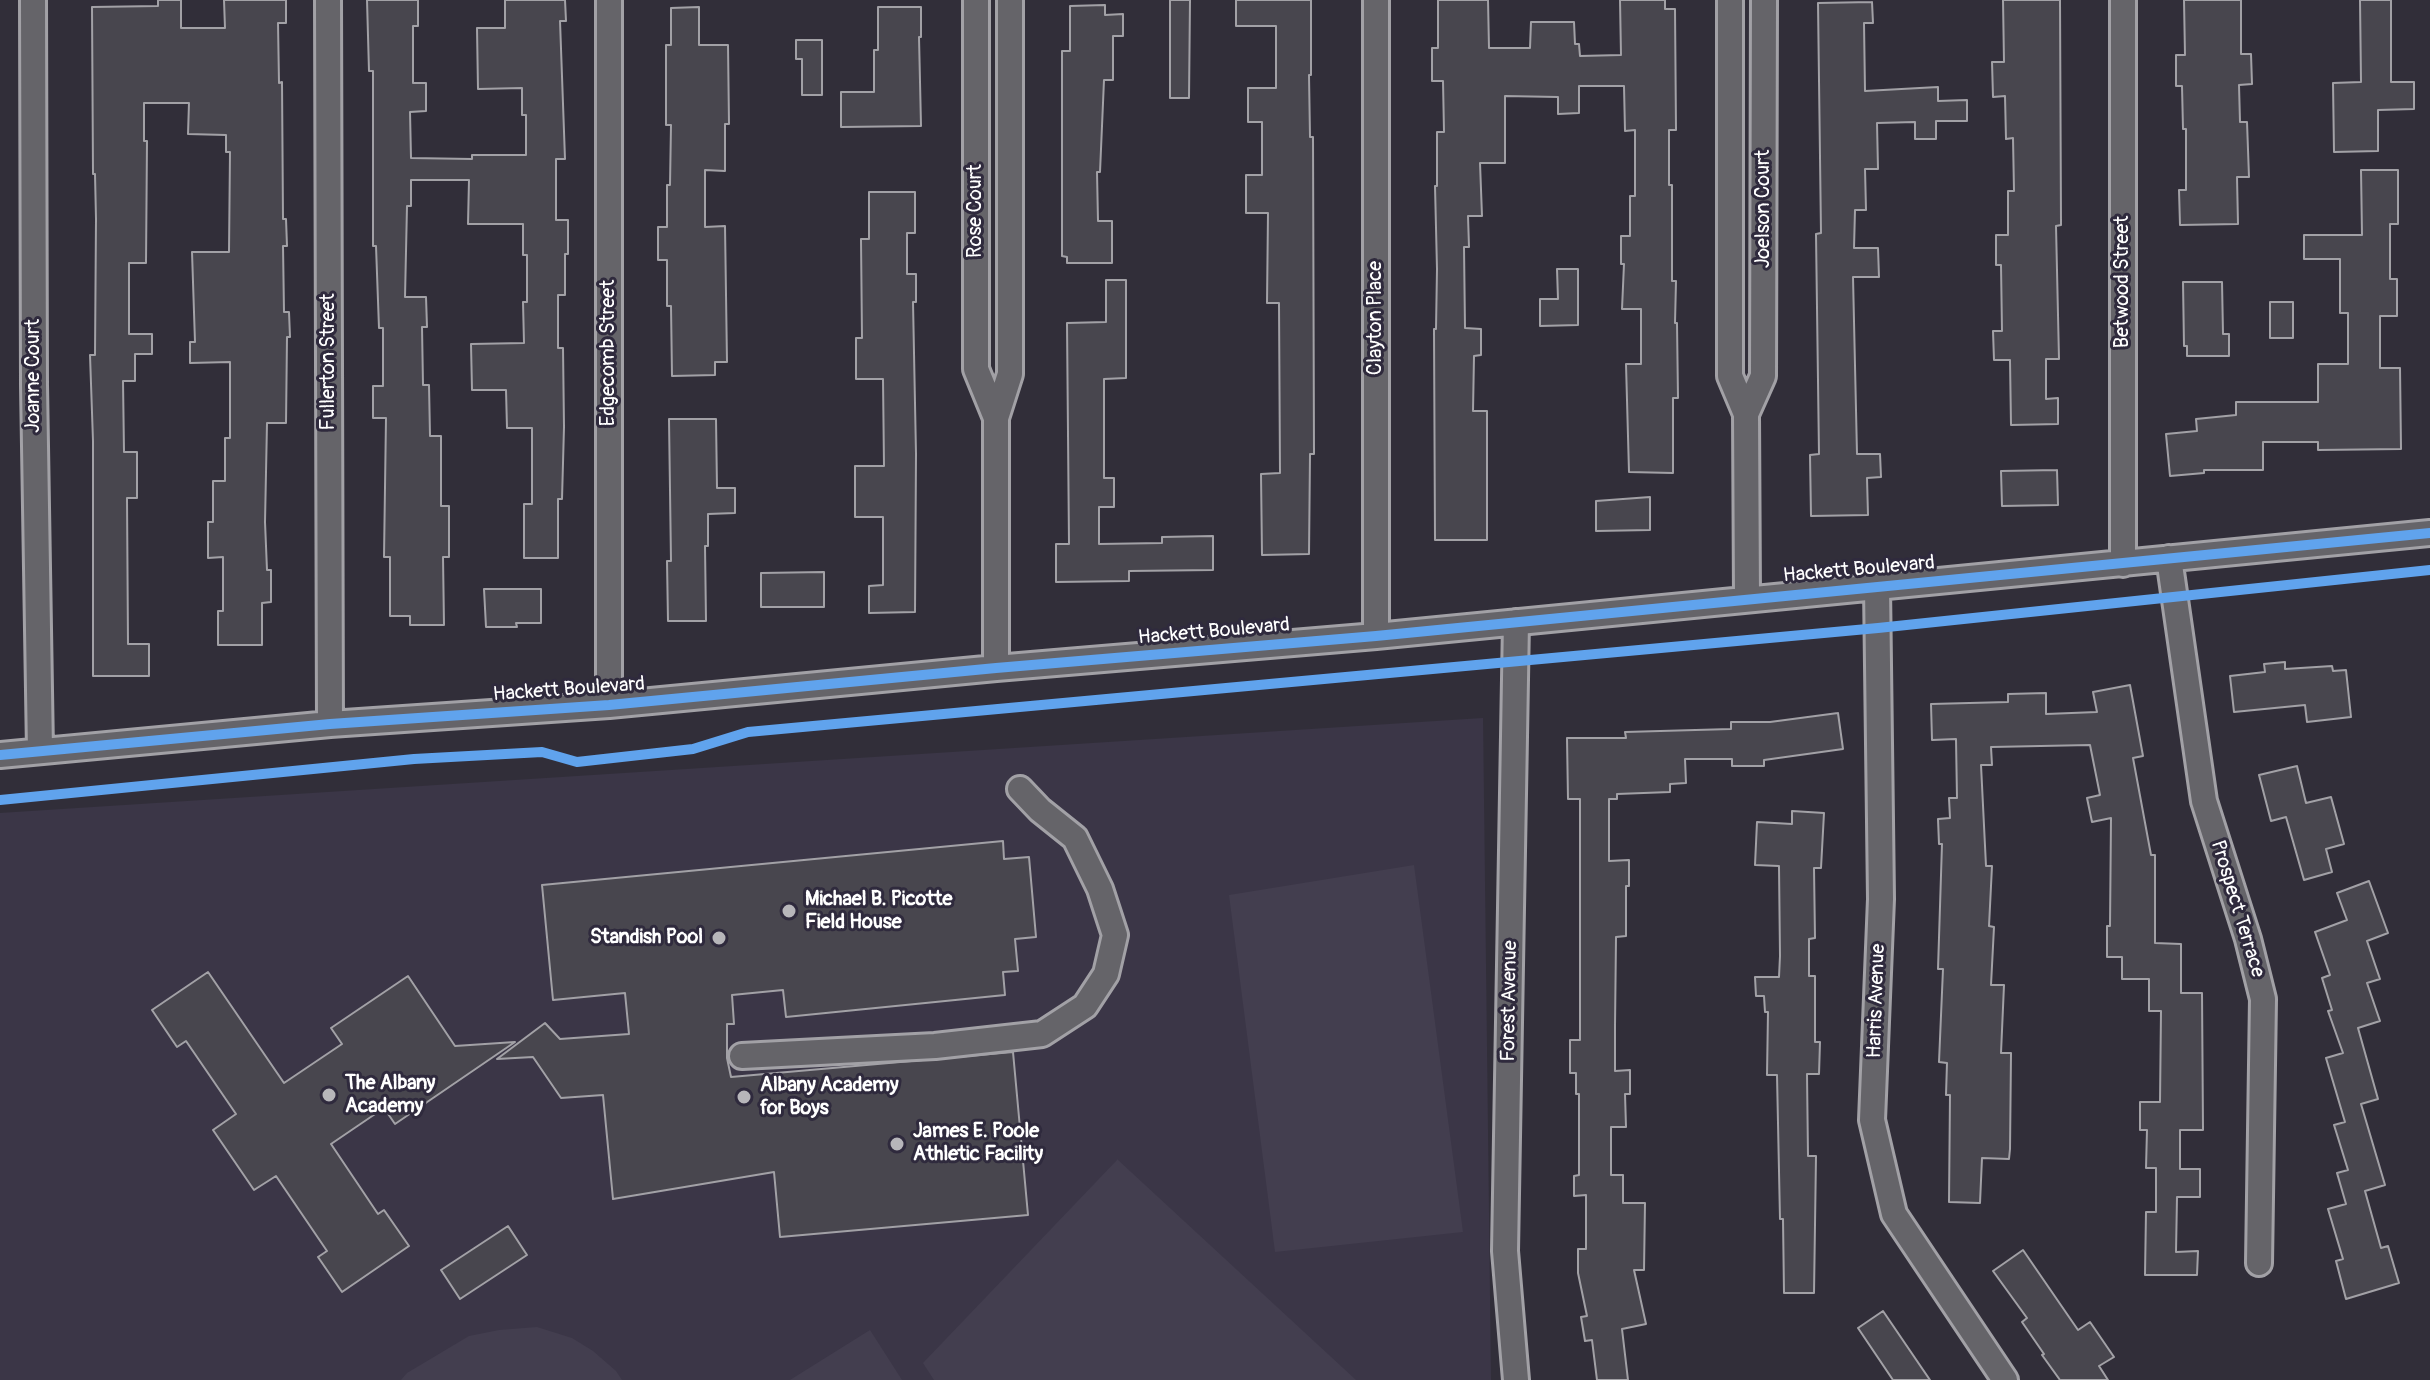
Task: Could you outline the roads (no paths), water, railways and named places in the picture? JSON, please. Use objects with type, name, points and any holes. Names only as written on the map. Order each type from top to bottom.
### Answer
[{"type":"street","name":"Joanne Court","points":[[33,0],[34,385],[40,751]]},
{"type":"street","name":"Fullerton Street","points":[[328,0],[330,724]]},
{"type":"street","name":"Edgecomb Street","points":[[609,0],[609,705]]},
{"type":"street","name":"Rose Court","points":[[976,0],[976,369],[996,418]]},
{"type":"street","name":"Rose Court","points":[[996,668],[996,418],[1010,374],[1010,0]]},
{"type":"street","name":"Clayton Place","points":[[1376,0],[1376,636]]},
{"type":"street","name":"Joelson Court","points":[[1730,0],[1730,376],[1746,414],[1747,598]]},
{"type":"street","name":"Joelson Court","points":[[1746,414],[1763,376],[1764,0]]},
{"type":"street","name":"Betwood Street","points":[[2123,0],[2123,564]]},
{"type":"street","points":[[976,107],[1010,108]]},
{"type":"street","points":[[1730,151],[1764,150]]},
{"type":"street","name":"Hackett Boulevard","points":[[0,755],[330,724],[609,705],[1376,636],[2430,533]]},
{"type":"street","name":"Prospect Terrace","points":[[2169,558],[2202,792],[2248,939],[2263,999],[2259,1263]]},
{"type":"street","name":"Harris Avenue","points":[[1877,587],[1881,899],[1872,1120],[1894,1214],[2005,1380]]},
{"type":"street","name":"Forest Avenue","points":[[1516,622],[1505,1251],[1516,1380]]},
{"type":"street","points":[[742,1056],[935,1046],[1042,1034],[1085,1006],[1106,974],[1115,935],[1100,889],[1075,838],[1020,789]]},
{"type":"place","name":"Michael B. Picotte Field House","points":[[789,911]]},
{"type":"place","name":"Standish Pool","points":[[719,938]]},
{"type":"place","name":"The Albany Academy","points":[[329,1095]]},
{"type":"place","name":"Albany Academy for Boys","points":[[744,1097]]},
{"type":"place","name":"James E. Poole Athletic Facility","points":[[897,1144]]}]
